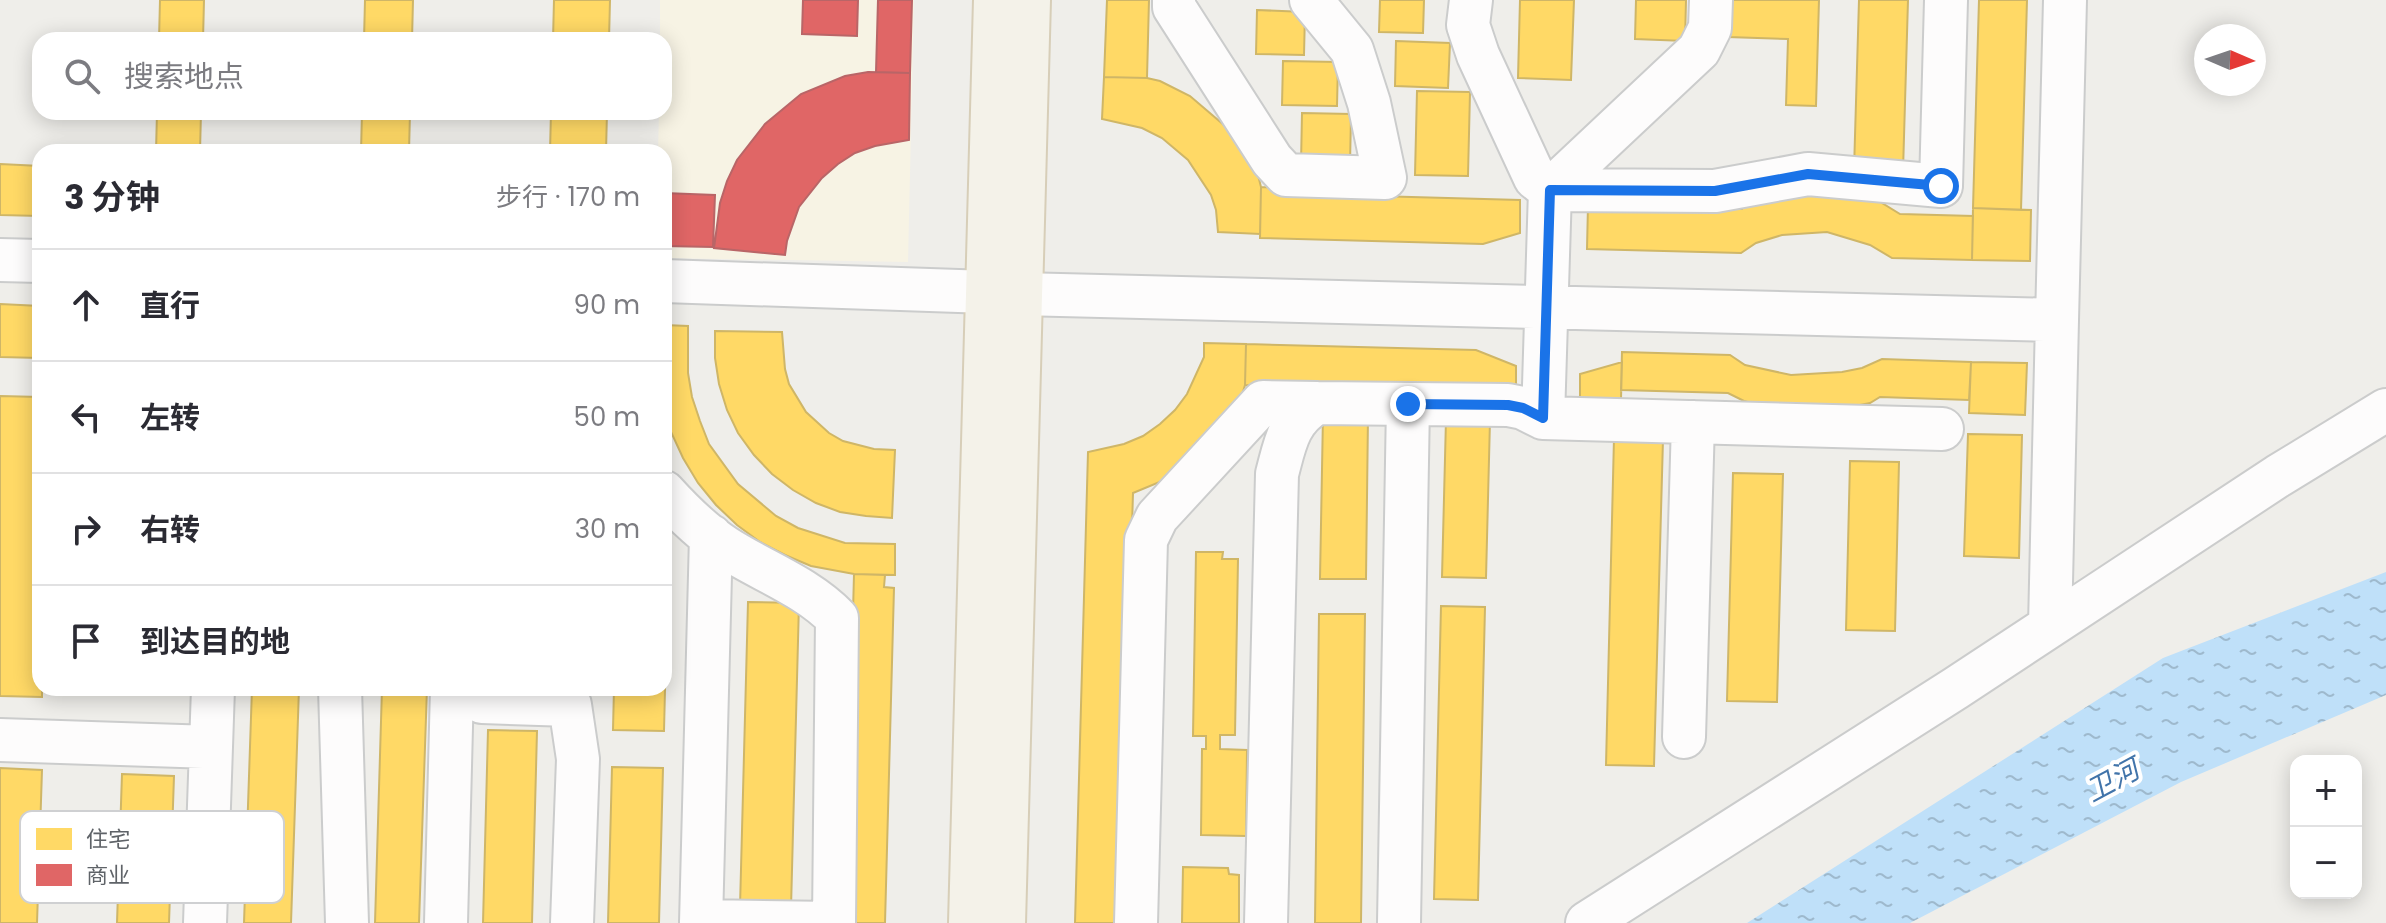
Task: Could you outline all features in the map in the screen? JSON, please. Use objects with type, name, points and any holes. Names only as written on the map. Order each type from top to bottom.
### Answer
[{"type":"main road","points":[[996,0],[1004,293],[1003,923]]},
{"type":"main road","points":[[971,923],[1004,293],[1028,0]]},
{"type":"street","points":[[1174,0],[1174,7],[1272,160],[1286,175],[1385,178],[1369,103],[1352,50],[1311,0]]},
{"type":"street","points":[[1471,0],[1468,25],[1478,55],[1535,178],[1550,190],[1715,191],[1808,174],[1941,186],[1946,0]]},
{"type":"street","points":[[1543,418],[1550,190],[1699,50],[1710,28],[1711,0]]},
{"type":"street","points":[[2050,626],[2065,0]]},
{"type":"street","points":[[0,260],[32,261]]},
{"type":"street","points":[[672,281],[1004,293],[2057,320]]},
{"type":"street","points":[[1136,923],[1146,540],[1157,517],[1263,402],[1508,405],[1523,408],[1543,418],[1942,429]]},
{"type":"street","points":[[1266,923],[1277,474],[1288,435],[1302,412],[1317,403]]},
{"type":"street","points":[[1399,923],[1408,404]]},
{"type":"street","points":[[1587,923],[2278,476],[2386,410]]},
{"type":"street","points":[[1684,737],[1693,422]]},
{"type":"street","points":[[672,500],[696,526],[822,602],[837,618],[834,923],[701,922],[711,536]]},
{"type":"street","points":[[209,811],[213,696]]},
{"type":"street","points":[[340,696],[347,923]]},
{"type":"street","points":[[446,923],[452,696]]},
{"type":"street","points":[[479,696],[482,702],[570,705],[578,759],[572,923]]},
{"type":"street","points":[[0,740],[211,747]]},
{"type":"street","points":[[205,923],[206,903]]},
{"type":"shaded area","points":[[660,0],[914,0],[908,262],[672,258],[672,144],[658,144],[659,120],[672,120],[672,32],[660,32]]},
{"type":"water","name":"卫河","points":[[2386,572],[2386,695],[2181,782],[1910,923],[1747,923],[2163,658]]},
{"type":"building: 住宅","points":[[160,0],[204,0],[203,32],[159,32]]},
{"type":"building: 住宅","points":[[365,0],[413,0],[412,32],[364,32]]},
{"type":"building: 住宅","points":[[554,0],[610,0],[609,32],[553,32]]},
{"type":"building: 住宅","points":[[1107,0],[1149,0],[1147,78],[1104,77]]},
{"type":"building: 住宅","points":[[1380,0],[1424,0],[1423,33],[1379,32]]},
{"type":"building: 住宅","points":[[1520,0],[1574,0],[1571,80],[1518,78]]},
{"type":"building: 住宅","points":[[1636,0],[1686,0],[1685,41],[1635,39]]},
{"type":"building: 住宅","points":[[1729,0],[1819,0],[1816,106],[1786,105],[1788,39],[1728,37]]},
{"type":"building: 住宅","points":[[1859,0],[1908,0],[1903,171],[1854,170]]},
{"type":"building: 住宅","points":[[1979,0],[2027,0],[2021,210],[1973,208]]},
{"type":"building: 住宅","points":[[1257,10],[1305,12],[1304,55],[1256,54]]},
{"type":"building: 住宅","points":[[1396,41],[1450,43],[1448,88],[1395,86]]},
{"type":"building: 住宅","points":[[1283,61],[1338,62],[1337,106],[1282,105]]},
{"type":"building: 住宅","points":[[1104,77],[1160,81],[1190,96],[1225,126],[1258,175],[1261,187],[1260,234],[1218,232],[1211,195],[1188,160],[1162,138],[1142,128],[1102,119]]},
{"type":"building: 住宅","points":[[1417,91],[1470,92],[1468,176],[1415,175]]},
{"type":"building: 住宅","points":[[1302,113],[1351,114],[1350,165],[1301,164]]},
{"type":"building: 住宅","points":[[157,120],[201,120],[200,144],[156,144]]},
{"type":"building: 住宅","points":[[362,120],[410,120],[409,144],[361,144]]},
{"type":"building: 住宅","points":[[551,120],[607,120],[606,144],[550,144]]},
{"type":"building: 住宅","points":[[0,164],[32,166],[32,216],[0,215]]},
{"type":"building: 住宅","points":[[1261,187],[1302,188],[1302,194],[1520,200],[1520,233],[1483,244],[1260,238]]},
{"type":"building: 住宅","points":[[1826,188],[1877,200],[1900,214],[1973,216],[1972,260],[1892,258],[1870,245],[1827,232],[1782,235],[1756,243],[1741,253],[1587,249],[1588,205],[1742,209],[1746,203]]},
{"type":"building: 住宅","points":[[1973,208],[2031,210],[2030,261],[1972,260]]},
{"type":"building: 住宅","points":[[0,304],[32,306],[32,358],[0,357]]},
{"type":"building: 住宅","points":[[672,325],[688,326],[688,373],[692,397],[709,444],[738,484],[776,516],[798,528],[845,543],[895,544],[895,575],[854,574],[811,566],[760,542],[716,505],[683,458],[672,434]]},
{"type":"building: 住宅","points":[[715,331],[782,332],[789,384],[806,412],[843,441],[874,449],[895,450],[892,518],[840,512],[816,503],[772,474],[754,455],[738,433],[727,410],[715,358]]},
{"type":"building: 住宅","points":[[1204,343],[1246,344],[1245,385],[1242,395],[1167,479],[1133,493],[1120,923],[1075,923],[1088,452],[1143,436],[1175,410],[1187,394],[1204,357]]},
{"type":"building: 住宅","points":[[1246,344],[1476,350],[1516,366],[1516,391],[1245,385]]},
{"type":"building: 住宅","points":[[1622,352],[1730,355],[1745,365],[1791,375],[1842,372],[1882,359],[1971,362],[1969,400],[1880,397],[1870,403],[1835,410],[1776,410],[1728,393],[1621,390]]},
{"type":"building: 住宅","points":[[1622,362],[1621,399],[1580,398],[1580,374]]},
{"type":"building: 住宅","points":[[1971,362],[2027,363],[2025,415],[1969,413]]},
{"type":"building: 住宅","points":[[0,396],[32,397],[32,696],[42,697],[0,696]]},
{"type":"building: 住宅","points":[[1323,415],[1368,416],[1366,579],[1320,579]]},
{"type":"building: 住宅","points":[[1446,419],[1490,420],[1486,578],[1442,577]]},
{"type":"building: 住宅","points":[[1968,434],[2022,435],[2019,558],[1964,556]]},
{"type":"building: 住宅","points":[[1614,438],[1663,439],[1654,766],[1606,765]]},
{"type":"building: 住宅","points":[[1850,461],[1899,462],[1895,631],[1846,630]]},
{"type":"building: 住宅","points":[[1733,473],[1783,474],[1777,702],[1727,701]]},
{"type":"building: 住宅","points":[[1196,552],[1223,552],[1222,559],[1238,559],[1235,735],[1220,735],[1220,749],[1247,750],[1246,836],[1201,835],[1202,749],[1206,749],[1206,736],[1193,736]]},
{"type":"building: 住宅","points":[[854,574],[885,575],[884,587],[894,588],[885,923],[845,923]]},
{"type":"building: 住宅","points":[[748,602],[799,603],[791,908],[740,907]]},
{"type":"building: 住宅","points":[[1441,606],[1485,607],[1478,900],[1434,899]]},
{"type":"building: 住宅","points":[[1319,614],[1365,614],[1361,923],[1315,923]]},
{"type":"building: 住宅","points":[[252,696],[299,696],[291,923],[244,923],[245,903],[284,903],[284,811],[248,811]]},
{"type":"building: 住宅","points":[[382,696],[427,696],[419,923],[375,923]]},
{"type":"building: 住宅","points":[[614,696],[665,696],[664,731],[613,730]]},
{"type":"building: 住宅","points":[[488,730],[537,731],[532,923],[483,923]]},
{"type":"building: 住宅","points":[[612,767],[663,768],[659,923],[608,923]]},
{"type":"building: 住宅","points":[[0,768],[42,770],[41,811],[20,811],[20,903],[38,903],[37,923],[0,923]]},
{"type":"building: 住宅","points":[[122,774],[174,776],[173,811],[121,811]]},
{"type":"building: 住宅","points":[[1183,867],[1228,868],[1229,874],[1239,875],[1239,923],[1182,923]]},
{"type":"building: 住宅","points":[[118,903],[170,903],[169,923],[117,923]]},
{"type":"building: 商业","points":[[803,0],[858,0],[857,36],[802,34]]},
{"type":"building: 商业","points":[[878,0],[912,0],[910,73],[876,72]]},
{"type":"building: 商业","points":[[868,72],[910,73],[909,140],[855,153],[822,178],[799,207],[785,255],[714,248],[720,203],[727,181],[737,160],[765,124],[801,94],[845,76]]},
{"type":"building: 商业","points":[[672,193],[715,195],[713,247],[672,246]]},
{"type":"route","points":[[1408,404],[1508,405],[1523,408],[1543,418],[1550,190],[1715,191],[1808,174],[1941,186]]}]
